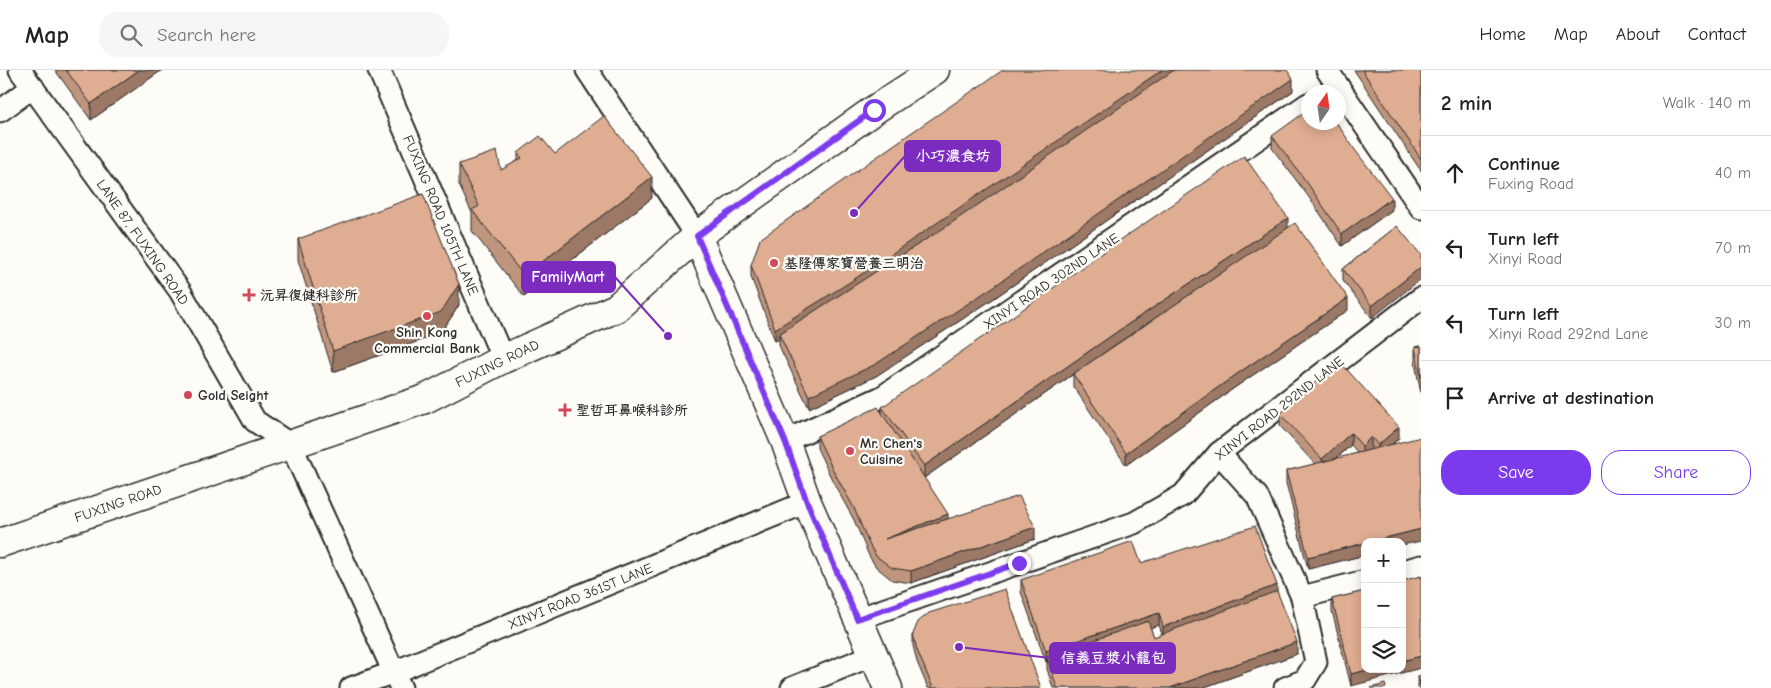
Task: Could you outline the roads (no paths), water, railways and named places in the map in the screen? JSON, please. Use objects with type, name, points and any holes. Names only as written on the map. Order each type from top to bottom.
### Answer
[{"type":"street","name":"FUXING ROAD","points":[[0,543],[425,399],[503,359],[616,308],[697,236],[874,110],[935,70]]},
{"type":"street","points":[[697,236],[785,441],[807,502],[888,688]]},
{"type":"lane","points":[[20,70],[180,291],[255,421],[291,445],[398,680]]},
{"type":"lane","name":"FUXING ROAD 105TH LANE","points":[[379,70],[503,359]]},
{"type":"lane","points":[[587,70],[697,236]]},
{"type":"lane","points":[[1329,83],[1421,208]]},
{"type":"lane","points":[[0,111],[33,87]]},
{"type":"lane","name":"XINYI ROAD 302ND LANE","points":[[785,441],[882,398],[1301,109]]},
{"type":"lane","name":"XINYI ROAD 292ND LANE","points":[[857,619],[1134,523],[1183,495],[1219,454],[1421,298]]},
{"type":"lane","points":[[1219,454],[1257,496],[1302,596],[1316,662],[1305,680],[1284,688]]},
{"type":"lane","name":"XINYI ROAD 361ST LANE","points":[[351,688],[398,680],[807,502]]},
{"type":"lane","points":[[1406,570],[1421,566]]},
{"type":"lane","points":[[1302,596],[1361,581]]},
{"type":"lane","points":[[792,688],[873,655]]},
{"type":"place","name":"小巧濃食坊","points":[[854,213]]},
{"type":"place","name":"基隆傳家寶營養三明治","points":[[774,263]]},
{"type":"place","name":"沅昇復健科診所","points":[[249,295]]},
{"type":"place","name":"Shin Kong Commercial Bank","points":[[427,316]]},
{"type":"place","name":"FamilyMart","points":[[668,336]]},
{"type":"place","name":"Gold Seight","points":[[188,395]]},
{"type":"place","name":"聖哲耳鼻喉科診所","points":[[565,410]]},
{"type":"place","name":"Mr. Chen's Cuisine","points":[[850,451]]},
{"type":"place","name":"信義豆漿小籠包","points":[[959,647]]}]
